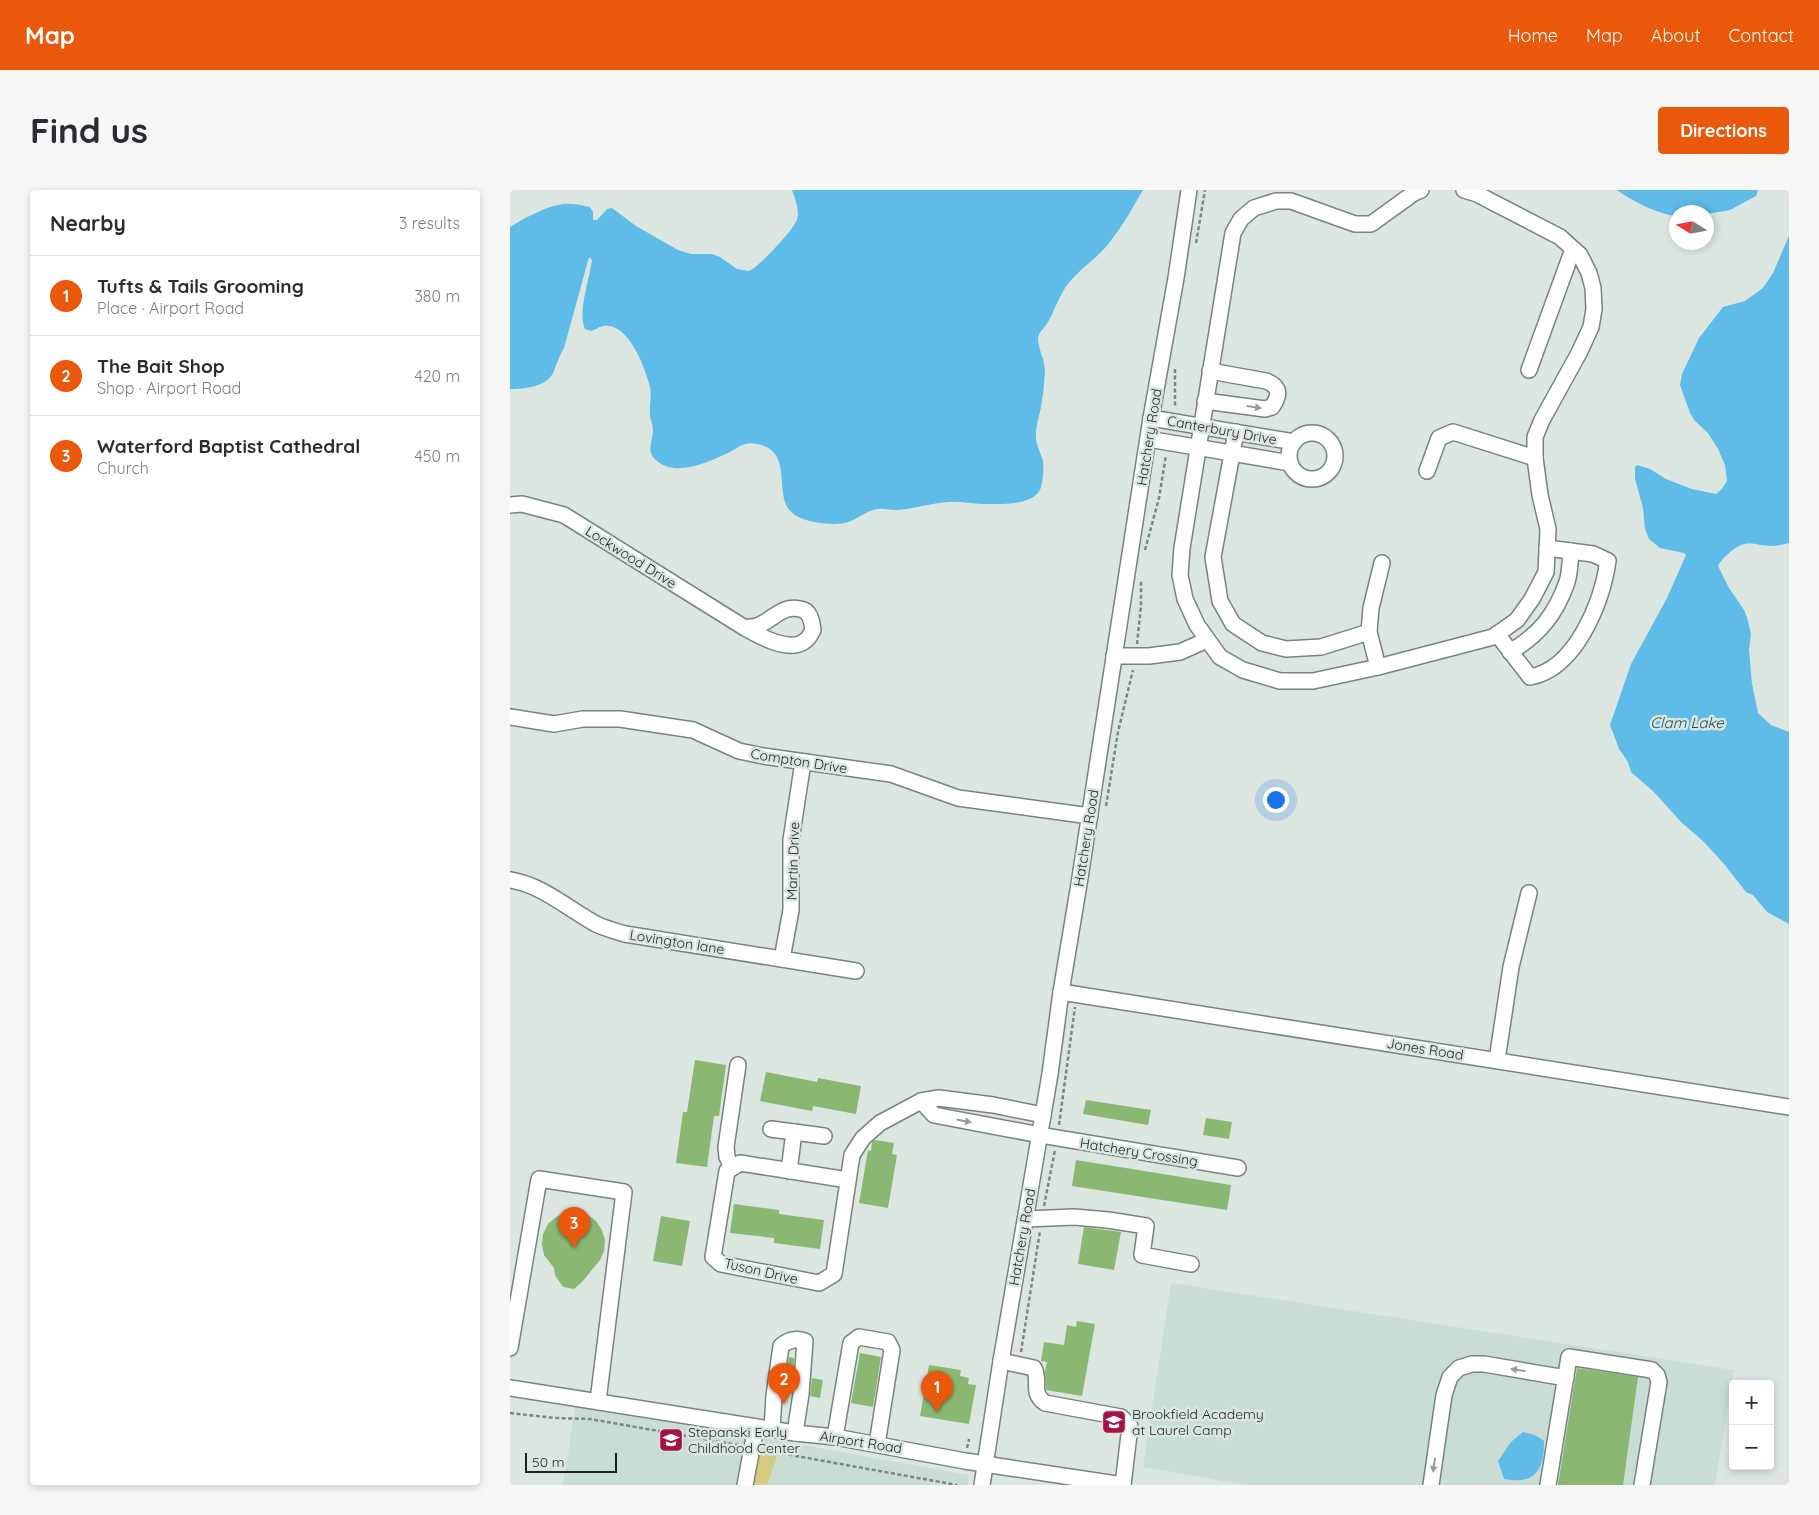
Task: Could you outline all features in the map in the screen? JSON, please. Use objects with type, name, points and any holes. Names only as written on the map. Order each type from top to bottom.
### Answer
[{"type":"street","name":"Hatchery Road","points":[[982,1485],[1040,1135],[1151,418],[1176,278],[1189,190]]},
{"type":"street","points":[[1421,190],[1371,224],[1355,224],[1291,201],[1276,201],[1254,208],[1241,219],[1233,233],[1182,548],[1180,575],[1185,599],[1196,625],[1220,657],[1243,670],[1280,681],[1313,681],[1378,667],[1493,637],[1517,620],[1532,599],[1546,572],[1548,529],[1540,495],[1535,458],[1535,437],[1591,327],[1594,309],[1593,288],[1580,255],[1560,238],[1477,194],[1464,190]]},
{"type":"street","points":[[1529,370],[1573,249]]},
{"type":"street","points":[[1205,401],[1265,409],[1272,407],[1277,400],[1278,392],[1274,384],[1210,372]]},
{"type":"street","name":"Canterbury Drive","points":[[1151,418],[1294,442]]},
{"type":"street","points":[[1236,432],[1213,557],[1220,601],[1233,624],[1262,643],[1286,649],[1321,647],[1369,632]]},
{"type":"street","points":[[1427,471],[1439,438],[1453,432],[1535,458]]},
{"type":"street","points":[[1311,433],[1321,435],[1329,441],[1334,450],[1334,461],[1330,470],[1322,477],[1312,479],[1302,477],[1294,471],[1290,463],[1289,452],[1294,442],[1302,436],[1311,433]]},
{"type":"street","name":"Canterbury Drive","points":[[1148,439],[1290,463]]},
{"type":"street","name":"Lockwood Drive","points":[[510,505],[522,504],[564,515],[745,628]]},
{"type":"street","points":[[1497,634],[1530,677],[1542,675],[1561,662],[1595,612],[1606,580],[1608,561],[1594,554],[1547,548]]},
{"type":"street","points":[[1510,652],[1529,641],[1545,625],[1558,603],[1568,580],[1571,551]]},
{"type":"street","points":[[1378,667],[1369,632],[1371,608],[1382,563]]},
{"type":"street","points":[[1114,656],[1149,656],[1180,652],[1207,640]]},
{"type":"street","name":"Compton Drive","points":[[510,717],[554,724],[583,719],[620,719],[693,730],[738,750],[764,756],[890,774],[958,798],[1090,816]]},
{"type":"street","name":"Martin Drive","points":[[782,959],[791,910],[791,840],[803,762]]},
{"type":"street","name":"Lovington lane","points":[[510,880],[525,882],[597,925],[625,934],[856,972]]},
{"type":"street","points":[[1497,1060],[1511,967],[1529,893]]},
{"type":"street","name":"Jones Road","points":[[1061,992],[1789,1107]]},
{"type":"street","points":[[738,1065],[726,1147],[727,1157],[732,1168],[740,1163],[848,1180]]},
{"type":"street","name":"Tuson Drive","points":[[732,1168],[727,1171],[714,1257],[721,1264],[819,1283],[834,1274],[852,1155],[863,1138],[880,1123],[921,1102],[940,1098],[993,1105],[1043,1115]]},
{"type":"street","points":[[921,1102],[934,1115],[1040,1135]]},
{"type":"street","points":[[771,1129],[824,1136]]},
{"type":"street","points":[[789,1171],[794,1132]]},
{"type":"street","name":"Hatchery Crossing","points":[[1040,1135],[1238,1168]]},
{"type":"street","points":[[510,1348],[538,1179],[624,1192],[598,1401]]},
{"type":"street","points":[[1026,1219],[1074,1217],[1146,1226],[1141,1261],[1191,1264]]},
{"type":"street","points":[[835,1437],[851,1343],[859,1337],[888,1342],[892,1350],[877,1444]]},
{"type":"street","points":[[772,1430],[781,1346],[788,1341],[800,1339],[805,1341],[801,1394],[795,1433]]},
{"type":"street","points":[[1548,1485],[1569,1357],[1652,1370],[1657,1375],[1659,1382],[1642,1485]]},
{"type":"street","points":[[1001,1362],[1034,1368],[1037,1374],[1036,1392],[1038,1398],[1045,1403],[1121,1417],[1127,1422],[1130,1426],[1123,1485]]},
{"type":"street","points":[[1431,1485],[1444,1394],[1450,1377],[1458,1368],[1472,1364],[1484,1364],[1566,1378]]},
{"type":"street","name":"Airport Road","points":[[510,1388],[772,1430],[835,1437],[986,1464],[1123,1485]]},
{"type":"street","points":[[773,1413],[797,1416]]},
{"type":"street","points":[[745,1485],[756,1427]]},
{"type":"path","points":[[1195,250],[1205,190]]},
{"type":"path","points":[[1173,422],[1176,394],[1175,368]]},
{"type":"path","points":[[1145,551],[1159,498],[1169,442]]},
{"type":"path","points":[[1106,808],[1118,732],[1130,686],[1135,656],[1141,606],[1142,574]]},
{"type":"path","points":[[1020,1364],[1042,1218],[1057,1138],[1076,994]]},
{"type":"path","points":[[510,1413],[555,1418],[590,1419],[957,1485]]},
{"type":"shaded area","points":[[1171,1283],[1734,1370],[1732,1380],[1729,1380],[1729,1400],[1715,1485],[1246,1485],[1143,1467]]},
{"type":"shaded area","name":"Stepanski Early Childhood Center","points":[[576,1404],[969,1475],[968,1485],[563,1485]]},
{"type":"shaded area","points":[[750,1452],[777,1456],[767,1485],[740,1485]]},
{"type":"water","points":[[792,190],[1143,190],[1107,245],[1065,288],[1038,338],[1045,371],[1036,428],[1037,444],[1043,461],[1043,473],[1040,491],[1033,497],[1020,502],[1004,504],[953,502],[896,510],[877,509],[845,523],[823,523],[800,518],[788,508],[784,498],[780,465],[776,456],[769,448],[749,443],[713,460],[693,466],[674,468],[665,466],[651,454],[650,446],[653,430],[650,416],[650,387],[635,348],[621,332],[613,327],[602,326],[591,331],[585,329],[582,314],[592,260],[589,257],[564,348],[553,373],[550,378],[540,384],[528,388],[510,389],[510,227],[540,211],[562,204],[590,207],[593,212],[593,220],[597,220],[607,209],[612,208],[636,226],[678,250],[691,254],[712,254],[720,257],[737,269],[749,271],[775,248],[797,220],[798,209]]},
{"type":"water","points":[[1617,190],[1758,190],[1756,196],[1730,210],[1714,213],[1714,205],[1669,205],[1669,215],[1629,198]]},
{"type":"water","name":"Clam Lake","points":[[1789,236],[1789,543],[1775,546],[1745,544],[1728,554],[1718,566],[1747,617],[1751,634],[1749,650],[1752,684],[1758,713],[1771,725],[1789,732],[1789,924],[1767,912],[1753,895],[1746,892],[1703,841],[1681,822],[1654,792],[1631,772],[1628,762],[1619,749],[1610,725],[1631,664],[1667,598],[1686,555],[1660,548],[1649,539],[1645,529],[1643,508],[1635,479],[1635,467],[1637,465],[1650,469],[1666,479],[1692,489],[1716,494],[1722,489],[1727,481],[1725,465],[1708,433],[1695,421],[1690,413],[1680,385],[1682,374],[1699,338],[1723,307],[1745,301],[1763,288],[1773,273]]},
{"type":"water","points":[[1523,1432],[1535,1435],[1544,1441],[1544,1451],[1540,1467],[1536,1473],[1524,1480],[1504,1479],[1498,1461],[1511,1442]]},
{"type":"building","points":[[695,1060],[726,1065],[719,1116],[714,1116],[707,1167],[676,1163],[683,1112],[687,1112]]},
{"type":"building","points":[[766,1072],[817,1082],[818,1078],[861,1086],[856,1114],[813,1106],[812,1111],[760,1101]]},
{"type":"building","points":[[1086,1100],[1151,1110],[1148,1125],[1083,1114]]},
{"type":"building","points":[[1206,1118],[1232,1122],[1229,1139],[1203,1135]]},
{"type":"building","points":[[875,1140],[894,1143],[892,1154],[897,1155],[888,1208],[859,1203],[868,1150],[871,1151],[872,1142]]},
{"type":"building","points":[[1076,1160],[1231,1185],[1227,1210],[1072,1186]]},
{"type":"building","points":[[734,1204],[779,1210],[779,1214],[824,1220],[820,1249],[774,1243],[774,1238],[730,1233]]},
{"type":"building","points":[[566,1212],[587,1214],[596,1221],[602,1230],[605,1240],[604,1251],[600,1260],[574,1289],[563,1287],[555,1275],[554,1268],[544,1255],[542,1245],[543,1234],[548,1224]]},
{"type":"building","points":[[661,1216],[690,1221],[682,1266],[653,1261]]},
{"type":"building","points":[[1084,1227],[1121,1232],[1114,1270],[1078,1264]]},
{"type":"building","points":[[1077,1321],[1095,1324],[1082,1396],[1046,1390],[1045,1371],[1047,1362],[1041,1361],[1044,1342],[1064,1345],[1067,1325],[1076,1327]]},
{"type":"building","points":[[860,1353],[881,1357],[873,1407],[851,1403]]},
{"type":"building","points":[[789,1357],[794,1358],[792,1393],[784,1392]]},
{"type":"building","points":[[929,1365],[961,1370],[960,1376],[969,1378],[968,1384],[976,1385],[969,1424],[920,1416]]},
{"type":"building","points":[[1577,1368],[1638,1377],[1623,1485],[1558,1485]]},
{"type":"building","points":[[812,1378],[823,1380],[820,1398],[810,1396]]},
{"type":"place","name":"Waterford Baptist Cathedral","points":[[574,1248]]},
{"type":"place","name":"The Bait Shop","points":[[784,1404]]},
{"type":"place","name":"Tufts & Tails Grooming","points":[[937,1412]]},
{"type":"place","name":"Brookfield Academy at Laurel Camp","points":[[1114,1422]]},
{"type":"place","name":"Stepanski Early Childhood Center","points":[[671,1440]]}]
